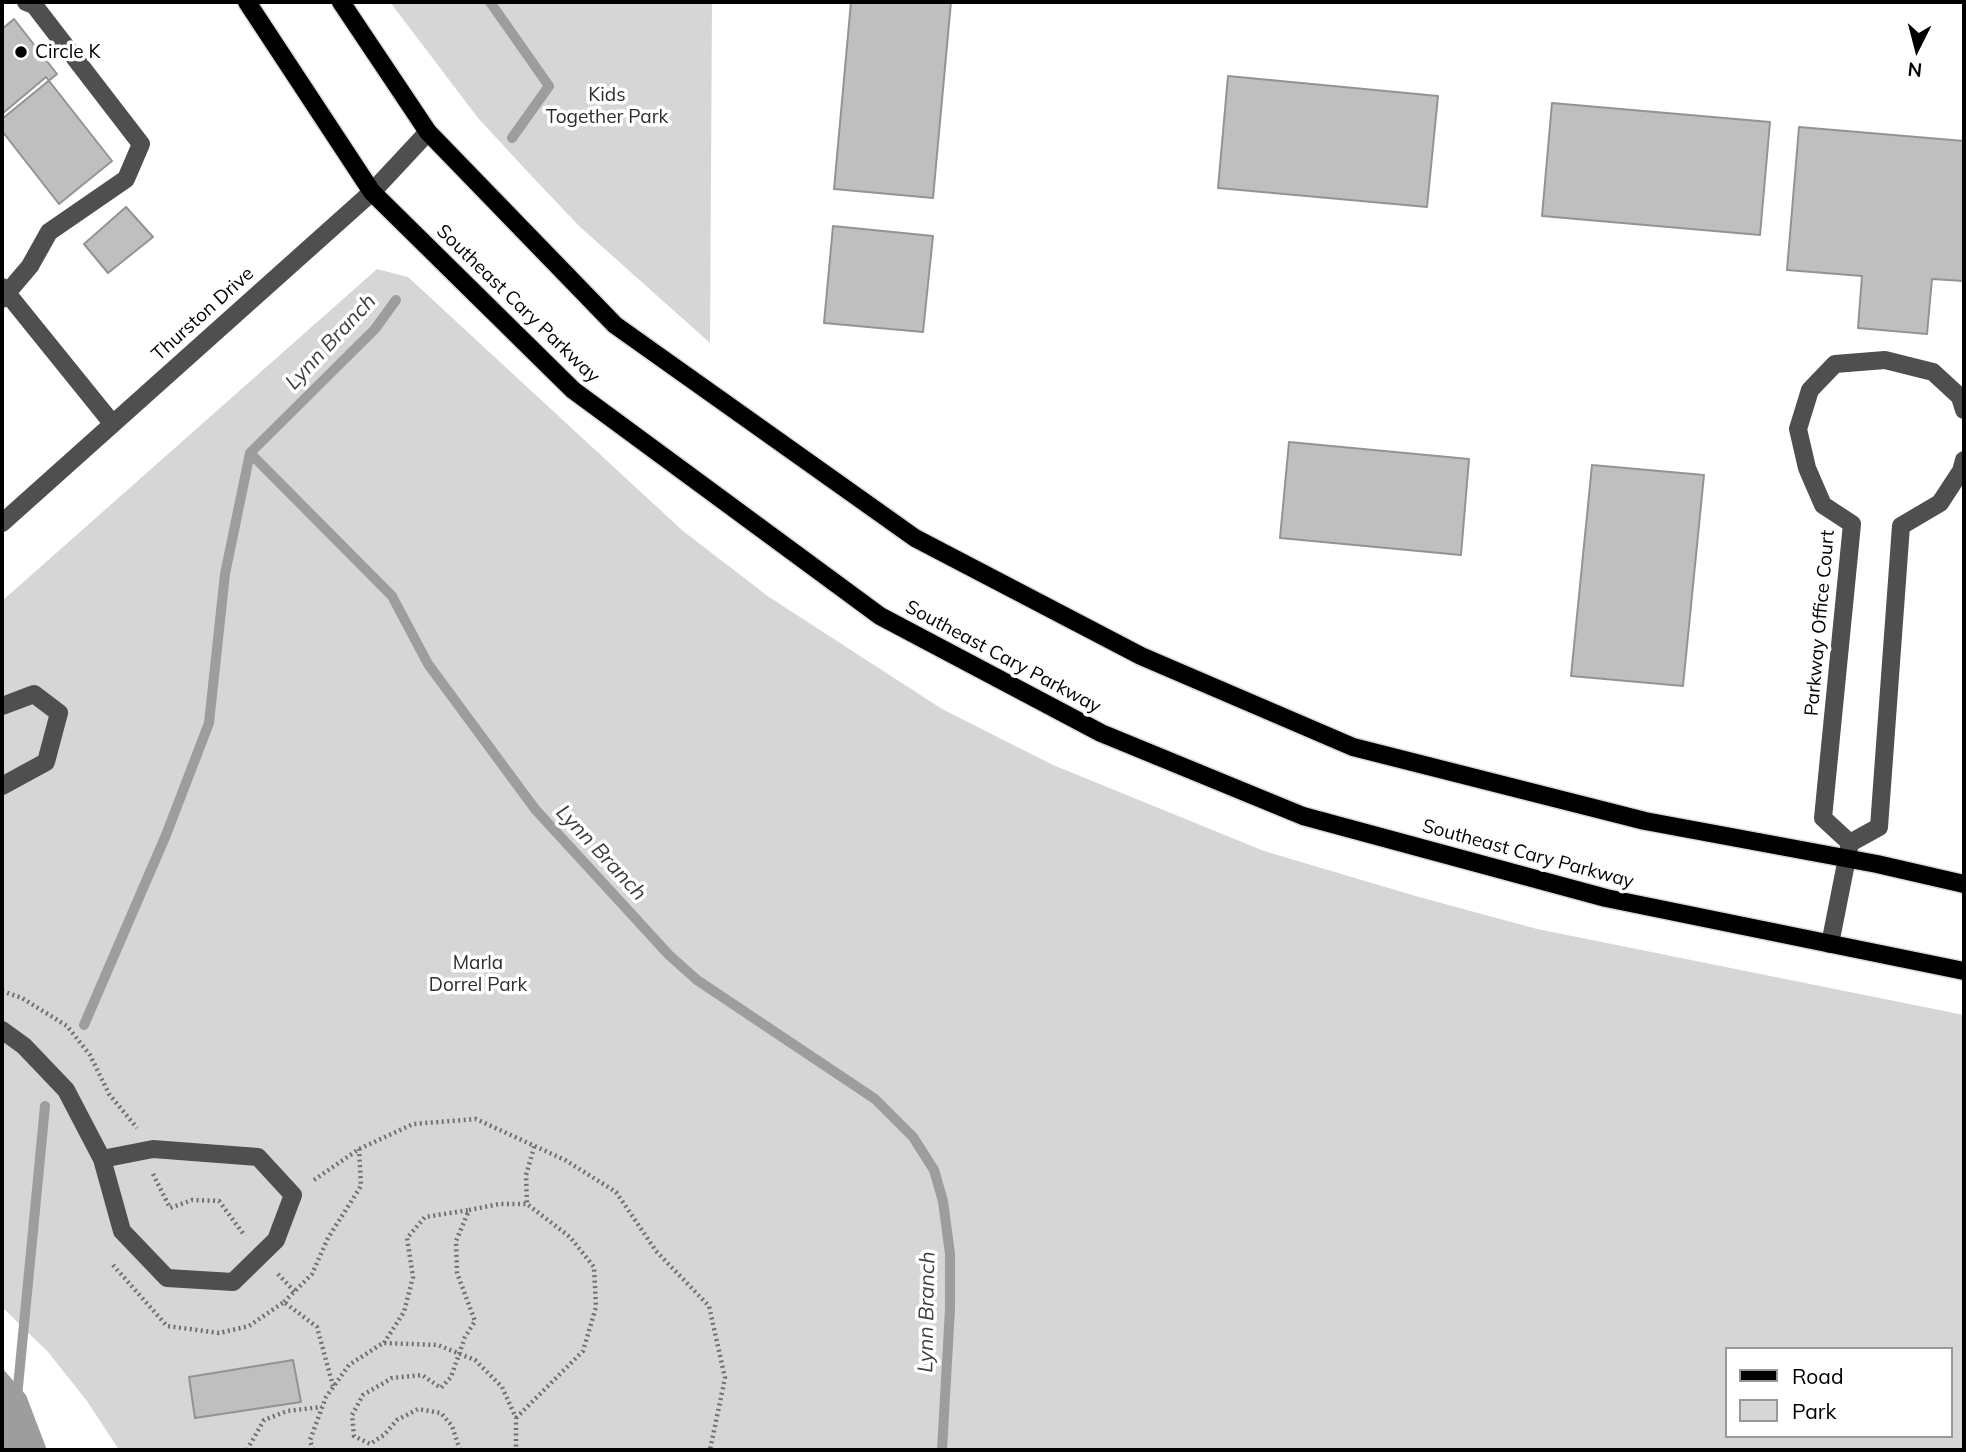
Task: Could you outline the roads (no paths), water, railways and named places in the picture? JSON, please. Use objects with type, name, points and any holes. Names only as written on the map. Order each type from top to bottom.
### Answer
[{"type":"main road","name":"Southeast Cary Parkway","points":[[247,2],[372,192],[584,398],[880,616],[1101,733],[1303,816],[1606,898],[1964,971]]},
{"type":"main road","points":[[341,2],[428,132],[615,325],[915,538],[1141,656],[1353,747],[1645,821],[1848,851],[1964,884]]},
{"type":"street","points":[[26,2],[34,5],[141,144],[126,179],[49,232],[30,266],[3,293],[112,423]]},
{"type":"street","name":"Thurston Drive","points":[[2,523],[372,192],[428,132]]},
{"type":"street","name":"Parkway Office Court","points":[[1848,851],[1823,818],[1852,524],[1823,505],[1807,468],[1798,429],[1810,390],[1835,364],[1885,360],[1933,372],[1960,397],[1964,410]]},
{"type":"street","points":[[1830,944],[1848,851],[1880,827],[1901,526],[1940,502],[1961,471],[1964,460]]},
{"type":"street","points":[[2,706],[34,694],[59,713],[46,762],[2,786]]},
{"type":"street","points":[[2,1030],[24,1046],[66,1090],[102,1159],[122,1231],[167,1278],[233,1282],[276,1240],[293,1195],[258,1157],[153,1149],[102,1159]]},
{"type":"waterway","name":"Lynn Branch","points":[[490,2],[549,86],[512,138]]},
{"type":"waterway","name":"Lynn Branch","points":[[250,453],[375,329],[396,300]]},
{"type":"waterway","name":"Lynn Branch","points":[[250,453],[392,596],[428,664],[535,809],[669,955],[697,980],[875,1099],[913,1137],[934,1170],[943,1201],[950,1254],[950,1309],[942,1450]]},
{"type":"waterway","points":[[84,1025],[166,835],[209,723],[225,574],[250,453]]},
{"type":"waterway","points":[[17,1397],[45,1106]]},
{"type":"place","name":"Circle K","points":[[21,52]]},
{"type":"park label","name":"Kids Together Park","points":[[607,106]]},
{"type":"park label","name":"Marla Dorrel Park","points":[[478,974]]}]
